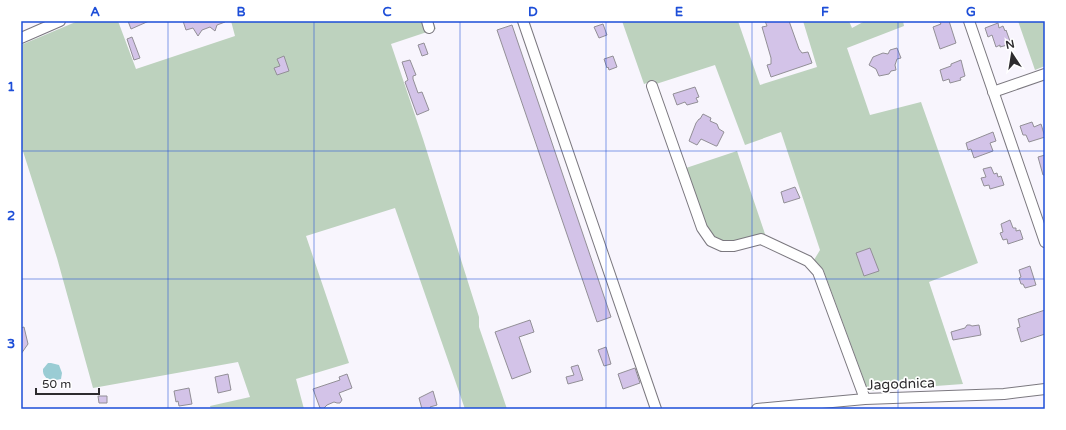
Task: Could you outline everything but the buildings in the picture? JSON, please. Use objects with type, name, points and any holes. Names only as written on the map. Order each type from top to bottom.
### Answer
[{"type":"street","points":[[21,38],[60,21]]},
{"type":"street","points":[[523,21],[654,406]]},
{"type":"street","points":[[969,21],[993,92],[1042,224],[1045,242]]},
{"type":"street","points":[[993,92],[1045,74]]},
{"type":"street","points":[[652,86],[702,228],[706,234],[711,241],[722,246],[734,246],[761,239],[808,261],[818,272],[865,399]]},
{"type":"street","name":"Jagodnica","points":[[757,409],[865,399],[1004,394],[1045,389]]},
{"type":"green space","points":[[78,21],[118,21],[136,69],[235,36],[231,21],[433,21],[436,29],[391,44],[423,139],[479,317],[479,327],[507,409],[465,409],[395,208],[306,236],[349,363],[296,379],[304,409],[211,409],[210,406],[250,397],[238,362],[93,388],[57,258],[21,145],[21,45]]},
{"type":"green space","points":[[622,21],[738,21],[760,85],[817,67],[803,21],[849,21],[852,28],[865,21],[903,21],[904,26],[847,48],[870,115],[921,102],[978,263],[929,282],[963,384],[868,391],[823,269],[814,260],[820,250],[781,132],[745,145],[715,65],[656,84],[655,80],[644,84]]},
{"type":"green space","points":[[1018,21],[1045,21],[1045,66],[1035,70]]},
{"type":"green space","points":[[737,151],[765,234],[723,242],[714,237],[707,228],[686,168]]},
{"type":"water","points":[[48,363],[59,365],[62,373],[61,379],[51,380],[44,375],[43,369]]}]
